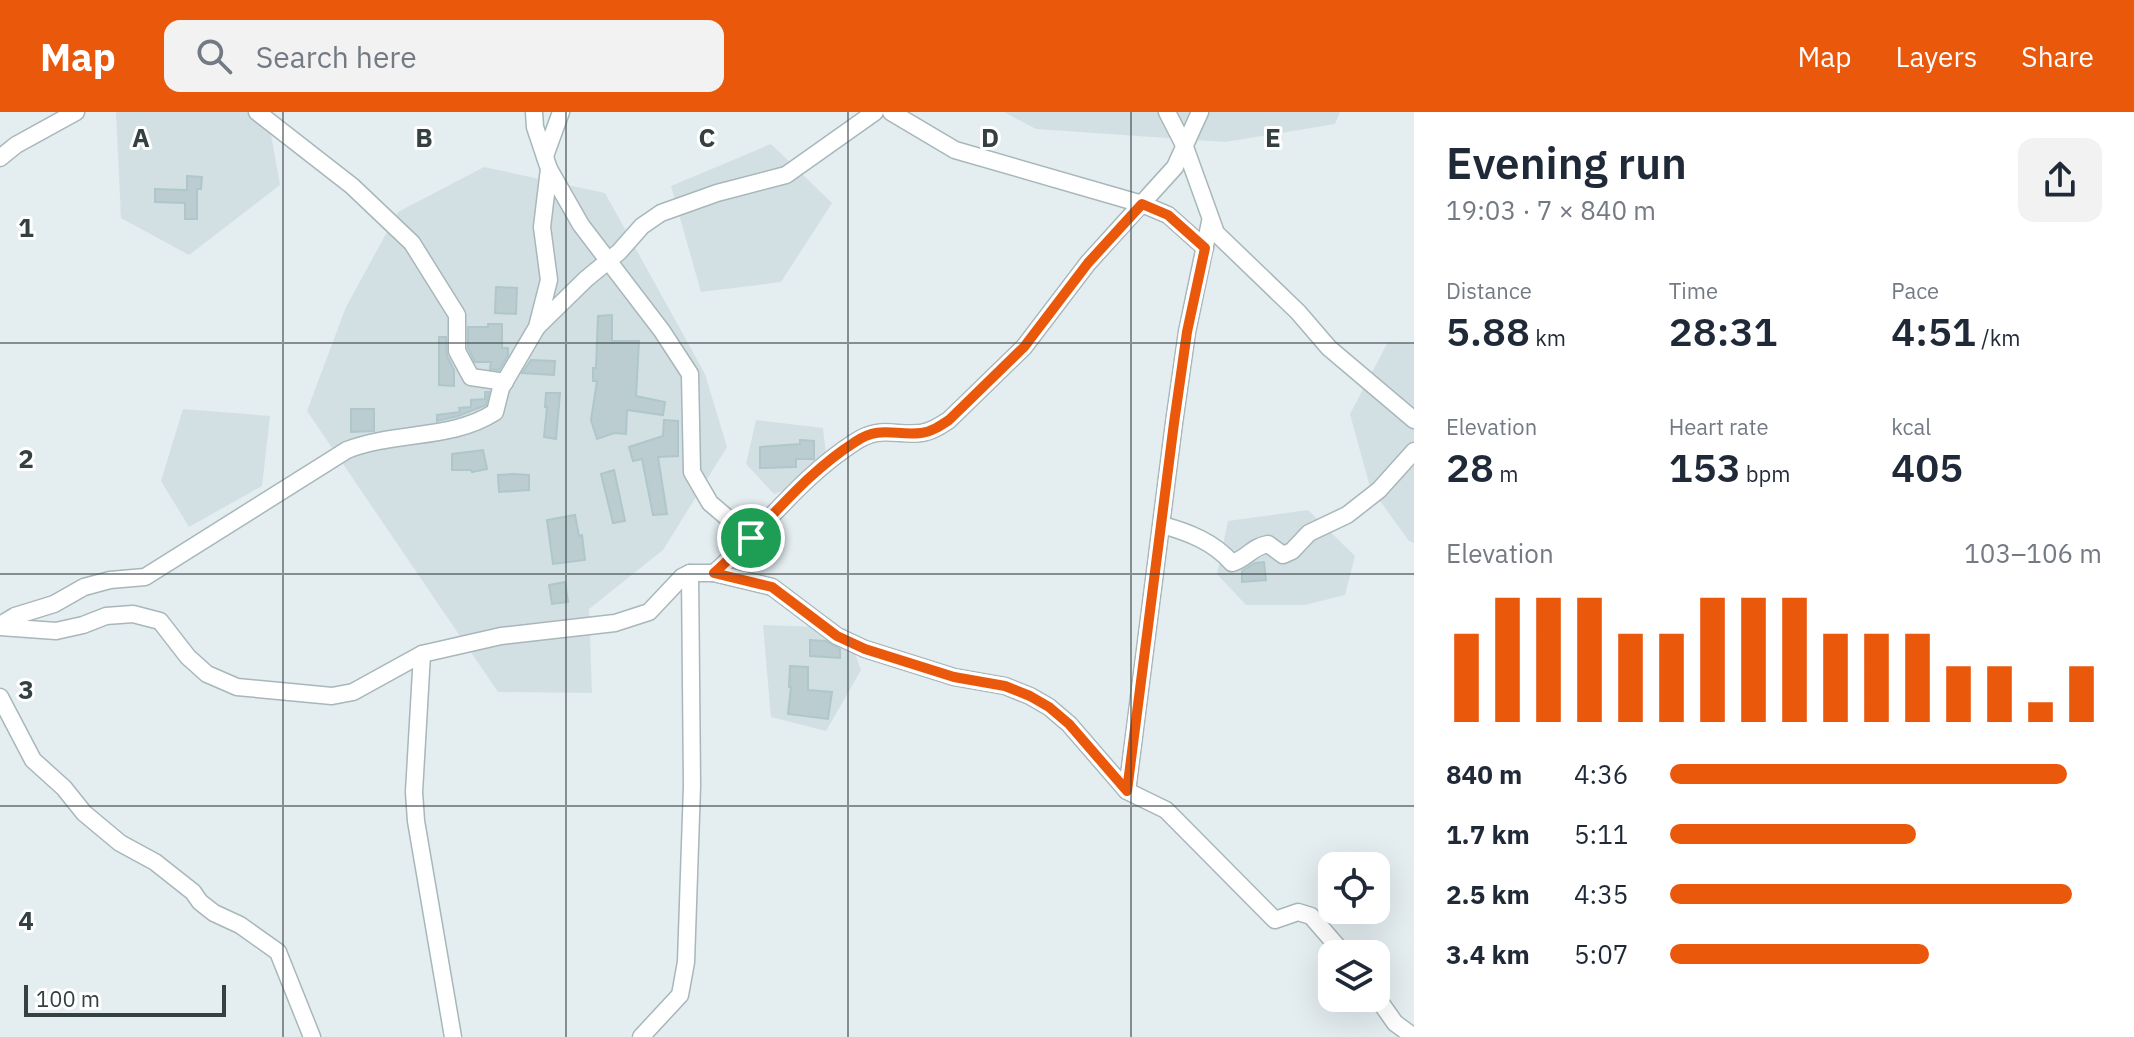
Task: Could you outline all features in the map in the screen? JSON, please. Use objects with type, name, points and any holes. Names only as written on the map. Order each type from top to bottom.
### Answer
[{"type":"street","points":[[0,158],[16,145],[76,112]]},
{"type":"street","points":[[257,112],[352,186],[412,243],[457,315],[457,351],[471,377],[505,382]]},
{"type":"street","points":[[534,112],[535,127],[547,163],[581,225],[690,374],[692,472],[710,503],[751,538]]},
{"type":"street","points":[[537,327],[549,280],[542,227],[547,163],[561,112]]},
{"type":"street","points":[[0,626],[15,616],[54,604],[84,587],[110,580],[145,577],[347,450],[373,440],[476,424],[495,412],[505,382],[537,327],[642,226],[661,213],[717,193],[786,175],[875,112]]},
{"type":"street","points":[[891,112],[955,150],[1142,204],[1168,215],[1205,248]]},
{"type":"street","points":[[1167,112],[1185,147],[1216,233],[1298,312],[1329,348],[1414,420]]},
{"type":"street","points":[[714,573],[751,538],[794,489],[854,442],[873,432],[919,433],[934,430],[949,420],[1024,347],[1088,263],[1175,167],[1200,112]]},
{"type":"street","points":[[1127,791],[1187,332],[1210,222]]},
{"type":"street","points":[[1162,525],[1190,533],[1232,563],[1241,560],[1255,546],[1268,544],[1283,555],[1292,551],[1309,533],[1347,515],[1379,490],[1414,451]]},
{"type":"street","points":[[0,626],[56,631],[106,616],[133,614],[160,621],[188,657],[207,674],[237,687],[332,696],[353,692],[422,654],[501,636],[615,623],[649,612],[682,577],[690,573],[714,573],[772,587],[837,636],[865,649],[954,677],[1005,686],[1049,707],[1069,724],[1127,791],[1166,810],[1275,920],[1298,912],[1311,916],[1332,940]]},
{"type":"street","points":[[641,1037],[680,995],[686,962],[692,786],[690,573]]},
{"type":"street","points":[[422,654],[414,792],[416,821],[453,1037]]},
{"type":"street","points":[[0,697],[33,760],[64,788],[84,813],[120,843],[155,862],[214,913],[240,925],[278,952],[312,1037]]},
{"type":"street","points":[[1387,1012],[1395,1023],[1414,1037]]},
{"type":"shaded area","points":[[116,112],[267,112],[280,185],[189,255],[121,218]]},
{"type":"shaded area","points":[[1004,112],[1340,112],[1335,124],[1225,142],[1036,129]]},
{"type":"shaded area","points":[[771,144],[832,203],[781,282],[701,292],[671,186]]},
{"type":"shaded area","points":[[484,167],[605,193],[705,374],[727,447],[663,550],[589,609],[592,693],[498,692],[307,411],[346,307],[398,212]]},
{"type":"shaded area","points":[[1388,342],[1414,344],[1414,543],[1409,541],[1370,487],[1350,414]]},
{"type":"shaded area","points":[[183,409],[270,416],[262,486],[189,527],[161,481]]},
{"type":"shaded area","points":[[756,420],[823,428],[828,473],[774,494],[746,464]]},
{"type":"shaded area","points":[[1308,510],[1355,556],[1345,595],[1305,605],[1246,605],[1217,574],[1228,521]]},
{"type":"shaded area","points":[[763,625],[846,628],[861,670],[826,731],[771,717]]},
{"type":"building","points":[[187,176],[202,177],[201,189],[197,189],[197,219],[185,219],[185,203],[155,202],[155,189],[187,190]]},
{"type":"building","points":[[496,287],[517,288],[516,314],[495,313]]},
{"type":"building","points":[[612,315],[612,341],[639,341],[636,396],[665,402],[663,415],[627,410],[626,434],[614,433],[597,439],[591,420],[597,381],[593,381],[593,368],[596,368],[598,316]]},
{"type":"building","points":[[488,324],[502,324],[502,348],[508,348],[508,355],[499,370],[490,369],[491,362],[475,362],[468,348],[468,327],[488,327]]},
{"type":"building","points":[[439,337],[446,337],[447,356],[454,370],[454,386],[439,385]]},
{"type":"building","points":[[531,360],[555,361],[554,375],[522,373]]},
{"type":"building","points":[[485,392],[489,392],[486,405],[437,421],[437,415],[460,412],[459,408],[471,407],[471,400],[485,399]]},
{"type":"building","points":[[546,393],[560,393],[556,439],[544,437]]},
{"type":"building","points":[[351,409],[374,409],[374,431],[351,432]]},
{"type":"building","points":[[664,420],[678,421],[678,456],[658,457],[667,514],[653,515],[642,459],[633,461],[629,447],[663,436]]},
{"type":"building","points":[[800,440],[814,441],[814,459],[796,459],[796,467],[760,468],[760,447],[800,444]]},
{"type":"building","points":[[483,450],[487,469],[472,472],[452,470],[452,454]]},
{"type":"building","points":[[614,470],[625,521],[613,523],[601,474]]},
{"type":"building","points":[[498,475],[529,475],[529,490],[499,492]]},
{"type":"building","points":[[575,515],[579,536],[582,535],[585,560],[553,564],[547,520]]},
{"type":"building","points":[[1264,562],[1266,580],[1242,582],[1242,571],[1255,563]]},
{"type":"building","points":[[565,582],[568,602],[552,604],[549,585]]},
{"type":"building","points":[[810,640],[826,641],[840,649],[840,658],[810,656]]},
{"type":"building","points":[[790,666],[808,667],[808,690],[832,692],[828,719],[788,714]]},
{"type":"route","points":[[1142,204],[1168,215],[1205,248],[1187,332],[1127,791],[1069,724],[1030,696],[1005,686],[954,677],[865,649],[837,636],[772,587],[714,573],[751,538],[794,489],[854,442],[873,432],[919,433],[934,430],[949,420],[1024,347],[1088,263],[1142,204]]}]
